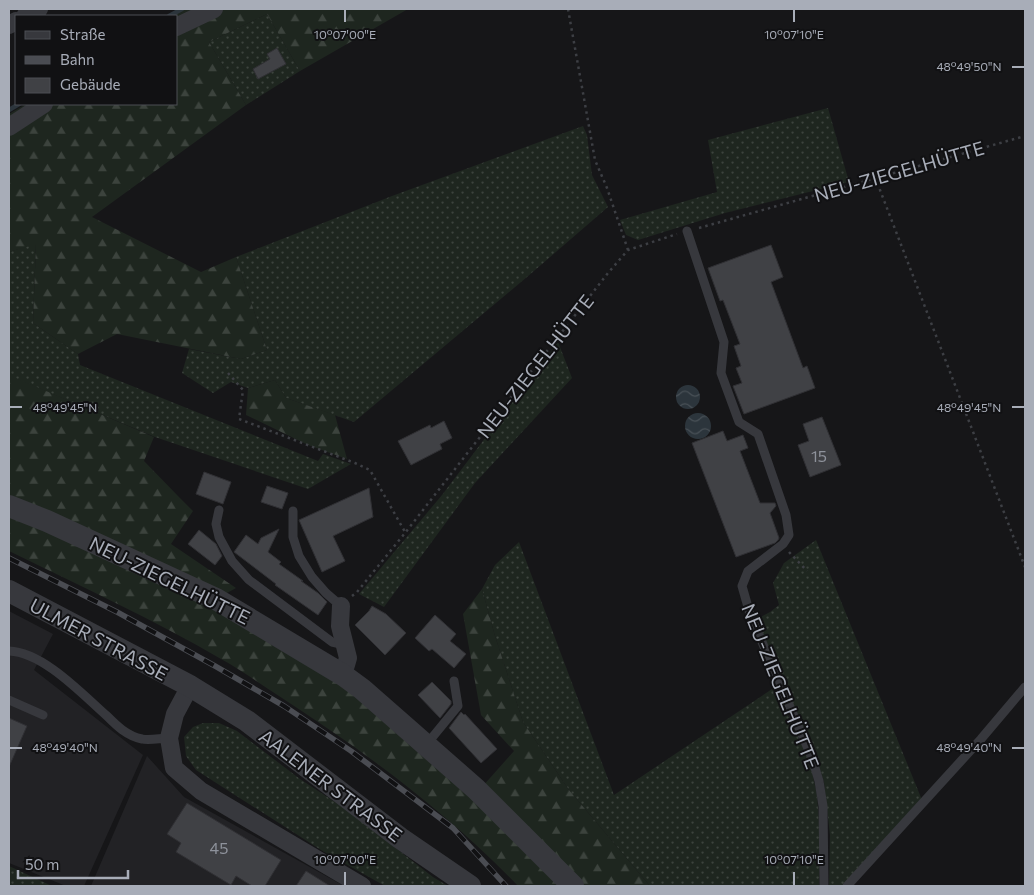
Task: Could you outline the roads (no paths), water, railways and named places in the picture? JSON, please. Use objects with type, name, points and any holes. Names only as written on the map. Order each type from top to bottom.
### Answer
[{"type":"street","points":[[27,15],[39,9]]},
{"type":"street","points":[[178,26],[214,9]]},
{"type":"street","points":[[9,127],[42,105]]},
{"type":"street","name":"NEU-ZIEGELHÜTTE","points":[[9,506],[47,520],[216,599],[343,675],[362,689],[476,789],[572,886]]},
{"type":"street","name":"ULMER STRASSE","points":[[9,591],[190,686]]},
{"type":"street","points":[[341,606],[340,626],[348,658],[343,675]]},
{"type":"street","points":[[190,686],[175,714],[169,738],[174,768],[201,791],[362,886]]},
{"type":"street","name":"AALENER STRASSE","points":[[190,686],[247,721],[400,838],[468,886]]},
{"type":"lane","name":"NEU-ZIEGELHÜTTE","points":[[687,231],[724,342],[722,372],[727,389],[739,422],[758,434],[786,515],[789,535],[783,544],[748,571],[742,586],[750,614],[812,758],[823,806],[824,886]]},
{"type":"lane","name":"NEU-ZIEGELHÜTTE","points":[[219,510],[216,524],[219,537],[232,561],[249,580],[332,642],[345,645]]},
{"type":"lane","points":[[293,511],[293,537],[299,556],[312,577],[341,606]]},
{"type":"lane","points":[[9,650],[34,658],[62,676],[124,732],[143,740],[169,738]]},
{"type":"lane","points":[[426,745],[458,706],[454,681]]},
{"type":"lane","points":[[847,886],[981,739],[1025,687]]},
{"type":"lane","points":[[9,700],[43,715]]},
{"type":"water","points":[[688,385],[697,388],[700,397],[697,406],[688,409],[679,406],[676,397],[679,388]]},
{"type":"water","points":[[698,413],[707,417],[711,426],[707,435],[698,439],[689,435],[685,426],[689,417]]},
{"type":"waterway","points":[[171,15],[182,9]]},
{"type":"waterway","points":[[9,110],[17,105]]},
{"type":"railway","points":[[9,558],[117,612],[284,706],[351,751],[453,828],[506,886]]}]
